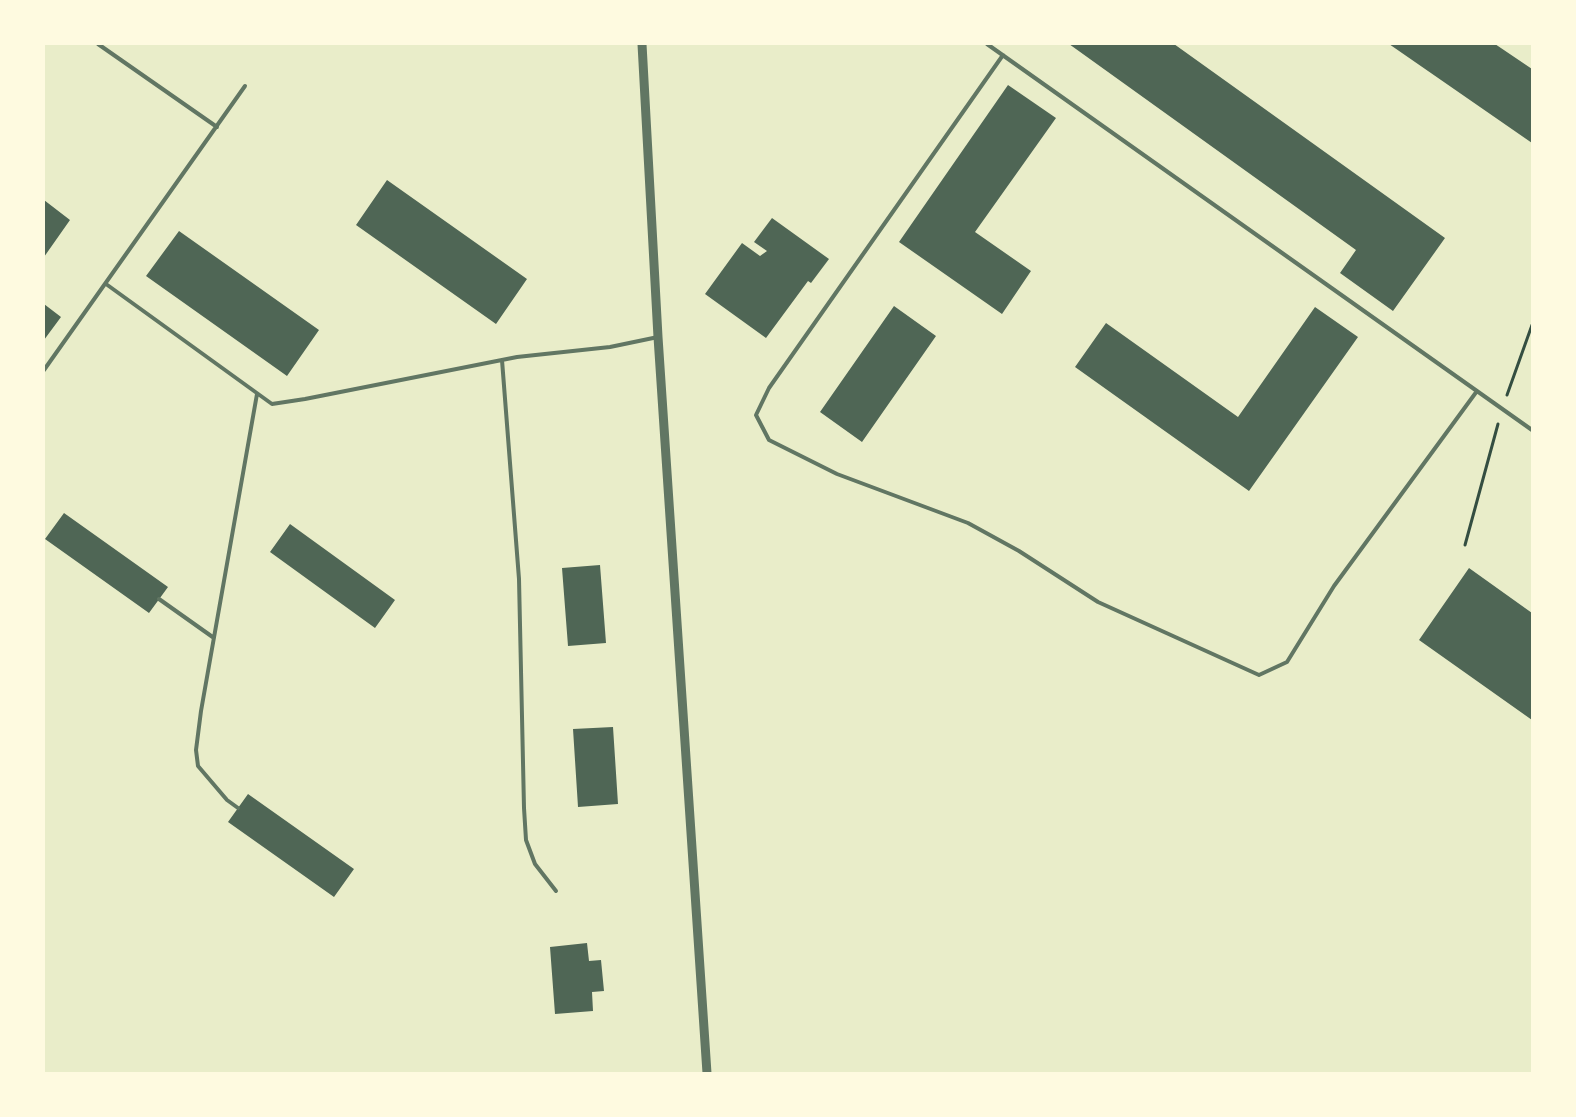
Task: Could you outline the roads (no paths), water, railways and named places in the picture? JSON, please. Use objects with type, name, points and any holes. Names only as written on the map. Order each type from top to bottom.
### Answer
[{"type":"street","points":[[642,44],[658,337],[707,1073]]},
{"type":"lane","points":[[98,44],[217,126]]},
{"type":"lane","points":[[987,44],[1532,430]]},
{"type":"lane","points":[[1003,55],[769,388],[756,415],[769,440],[837,474],[968,523],[1019,551],[1098,602],[1259,675],[1288,662],[1334,586],[1477,391]]},
{"type":"lane","points":[[44,370],[245,86]]},
{"type":"lane","points":[[106,284],[272,404],[502,360],[610,347],[658,337]]},
{"type":"lane","points":[[502,360],[519,579],[526,840],[535,864],[556,891]]},
{"type":"lane","points":[[238,808],[227,800],[198,766],[196,750],[257,394]]},
{"type":"lane","points":[[159,599],[214,638]]}]
